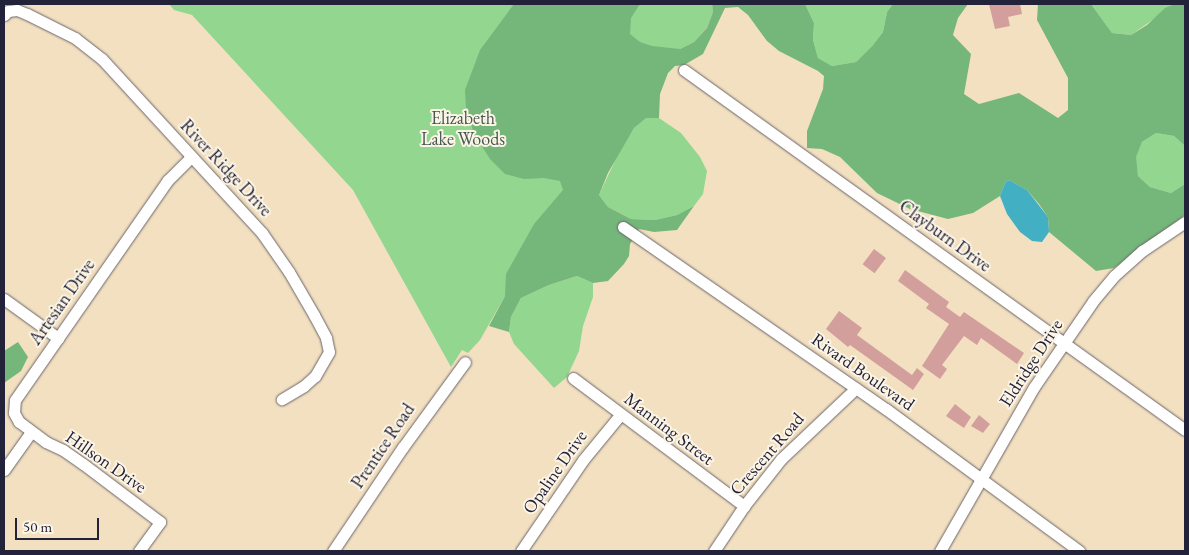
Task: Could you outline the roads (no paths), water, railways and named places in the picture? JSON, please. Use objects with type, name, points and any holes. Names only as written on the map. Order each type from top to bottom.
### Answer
[{"type":"street","name":"River Ridge Drive","points":[[4,15],[8,10],[17,10],[75,38],[102,59],[262,233],[289,272],[326,338],[329,352],[315,376],[304,386],[282,399]]},
{"type":"street","name":"Clayburn Drive","points":[[684,70],[1185,430]]},
{"type":"street","name":"Artesian Drive","points":[[31,432],[18,422],[14,413],[15,400],[168,180],[191,157]]},
{"type":"street","name":"Eldridge Drive","points":[[940,551],[1004,439],[1063,343],[1092,301],[1114,276],[1142,251],[1185,222]]},
{"type":"street","name":"Rivard Boulevard","points":[[623,227],[856,388],[1079,551]]},
{"type":"street","points":[[4,299],[58,338]]},
{"type":"street","name":"Prentice Road","points":[[334,551],[403,447],[465,362]]},
{"type":"street","name":"Manning Street","points":[[574,378],[744,506]]},
{"type":"street","name":"Crescent Road","points":[[714,551],[744,506],[800,439],[856,388]]},
{"type":"street","name":"Opaline Drive","points":[[521,551],[584,460],[620,414]]},
{"type":"street","points":[[4,470],[31,432]]},
{"type":"street","name":"Hillson Drive","points":[[31,432],[83,464],[160,522],[139,551]]},
{"type":"water","points":[[1009,180],[1027,190],[1048,217],[1049,232],[1042,242],[1032,241],[1020,232],[1007,214],[1000,196],[1005,183]]},
{"type":"park label","name":"Elizabeth Lake Woods","points":[[463,129]]}]
